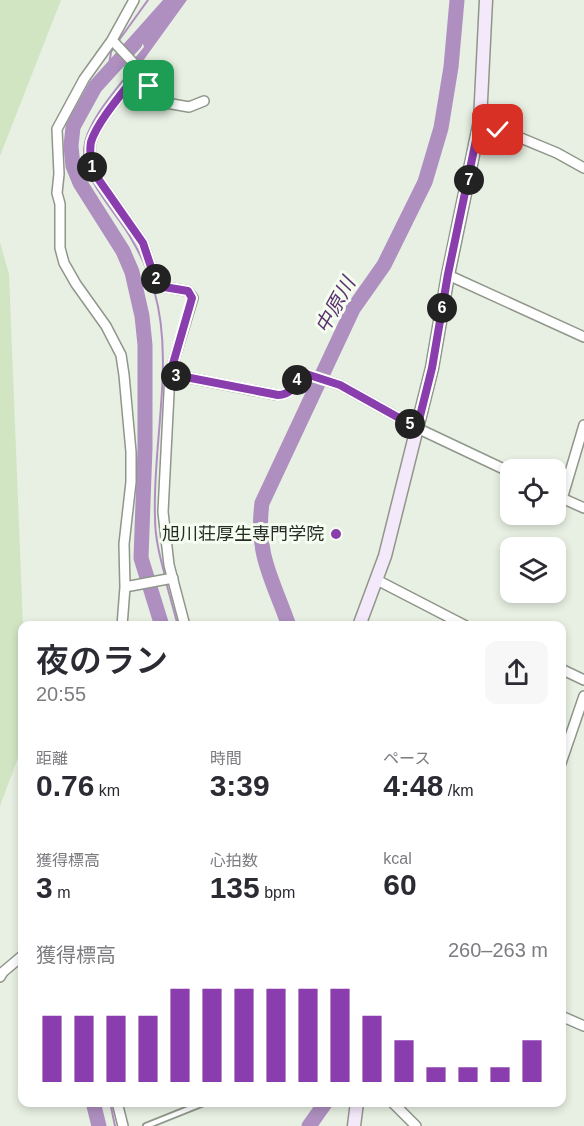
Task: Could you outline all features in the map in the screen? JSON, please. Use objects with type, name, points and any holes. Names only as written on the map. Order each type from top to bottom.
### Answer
[{"type":"street","points":[[123,621],[127,587],[124,544],[131,482],[131,452],[121,355],[106,326],[64,263],[60,248],[60,204],[57,193],[59,174],[57,129],[84,79],[113,42],[134,0]]},
{"type":"street","points":[[361,621],[377,580],[392,529],[432,368],[448,274],[480,121],[486,0]]},
{"type":"street","points":[[113,42],[139,68],[155,101],[189,107],[204,101]]},
{"type":"street","points":[[139,68],[96,130],[90,144],[90,156],[92,170],[143,243],[155,279],[164,287],[188,291],[192,298],[170,374],[163,512],[171,578],[184,621]]},
{"type":"street","points":[[480,121],[557,153],[584,168]]},
{"type":"street","points":[[448,274],[584,337]]},
{"type":"street","points":[[170,374],[284,395],[293,388],[300,372],[340,385],[417,428],[500,467]]},
{"type":"street","points":[[566,475],[584,425]]},
{"type":"street","points":[[566,500],[584,508]]},
{"type":"street","points":[[127,587],[171,578]]},
{"type":"street","points":[[377,580],[456,621]]},
{"type":"street","points":[[566,671],[584,680]]},
{"type":"street","points":[[566,748],[584,696]]},
{"type":"street","points":[[0,977],[18,959]]},
{"type":"street","points":[[566,1018],[584,1026]]},
{"type":"street","points":[[118,1107],[123,1126]]},
{"type":"street","points":[[354,1126],[356,1107]]},
{"type":"street","points":[[397,1107],[416,1126]]},
{"type":"lane","points":[[146,1126],[194,1107]]},
{"type":"green space","points":[[0,0],[61,0],[0,156]]},
{"type":"green space","points":[[0,242],[9,274],[23,621],[18,621],[18,758],[0,806]]},
{"type":"shaded area","points":[[163,0],[187,0],[140,65],[134,59],[144,47],[143,44],[139,45],[131,56],[122,46]]},
{"type":"waterway","points":[[117,43],[148,0]]},
{"type":"waterway","name":"中原川","points":[[287,621],[263,552],[260,521],[262,503],[353,309],[384,265],[425,182],[441,128],[451,67],[457,0]]},
{"type":"waterway","points":[[135,43],[95,87],[73,127],[71,146],[73,166],[80,183],[123,251],[132,272],[142,316],[145,345],[145,448],[141,558],[160,621]]},
{"type":"waterway","points":[[108,73],[114,47]]},
{"type":"waterway","points":[[133,68],[96,117],[84,149],[85,161],[95,185],[126,229],[144,265],[154,290],[160,317],[163,375],[155,518],[165,576]]},
{"type":"waterway","points":[[166,582],[177,621]]},
{"type":"waterway","points":[[94,1107],[99,1126]]},
{"type":"waterway","points":[[111,1107],[115,1126]]},
{"type":"waterway","name":"中原川","points":[[309,1126],[322,1107]]},
{"type":"place","name":"旭川荘厚生専門学院","points":[[336,534]]},
{"type":"route","points":[[149,86],[140,70],[96,130],[90,144],[90,156],[92,170],[143,243],[155,279],[164,287],[188,291],[192,298],[170,374],[284,395],[293,388],[300,372],[340,385],[417,428],[432,368],[448,274],[480,121],[498,130]]}]
